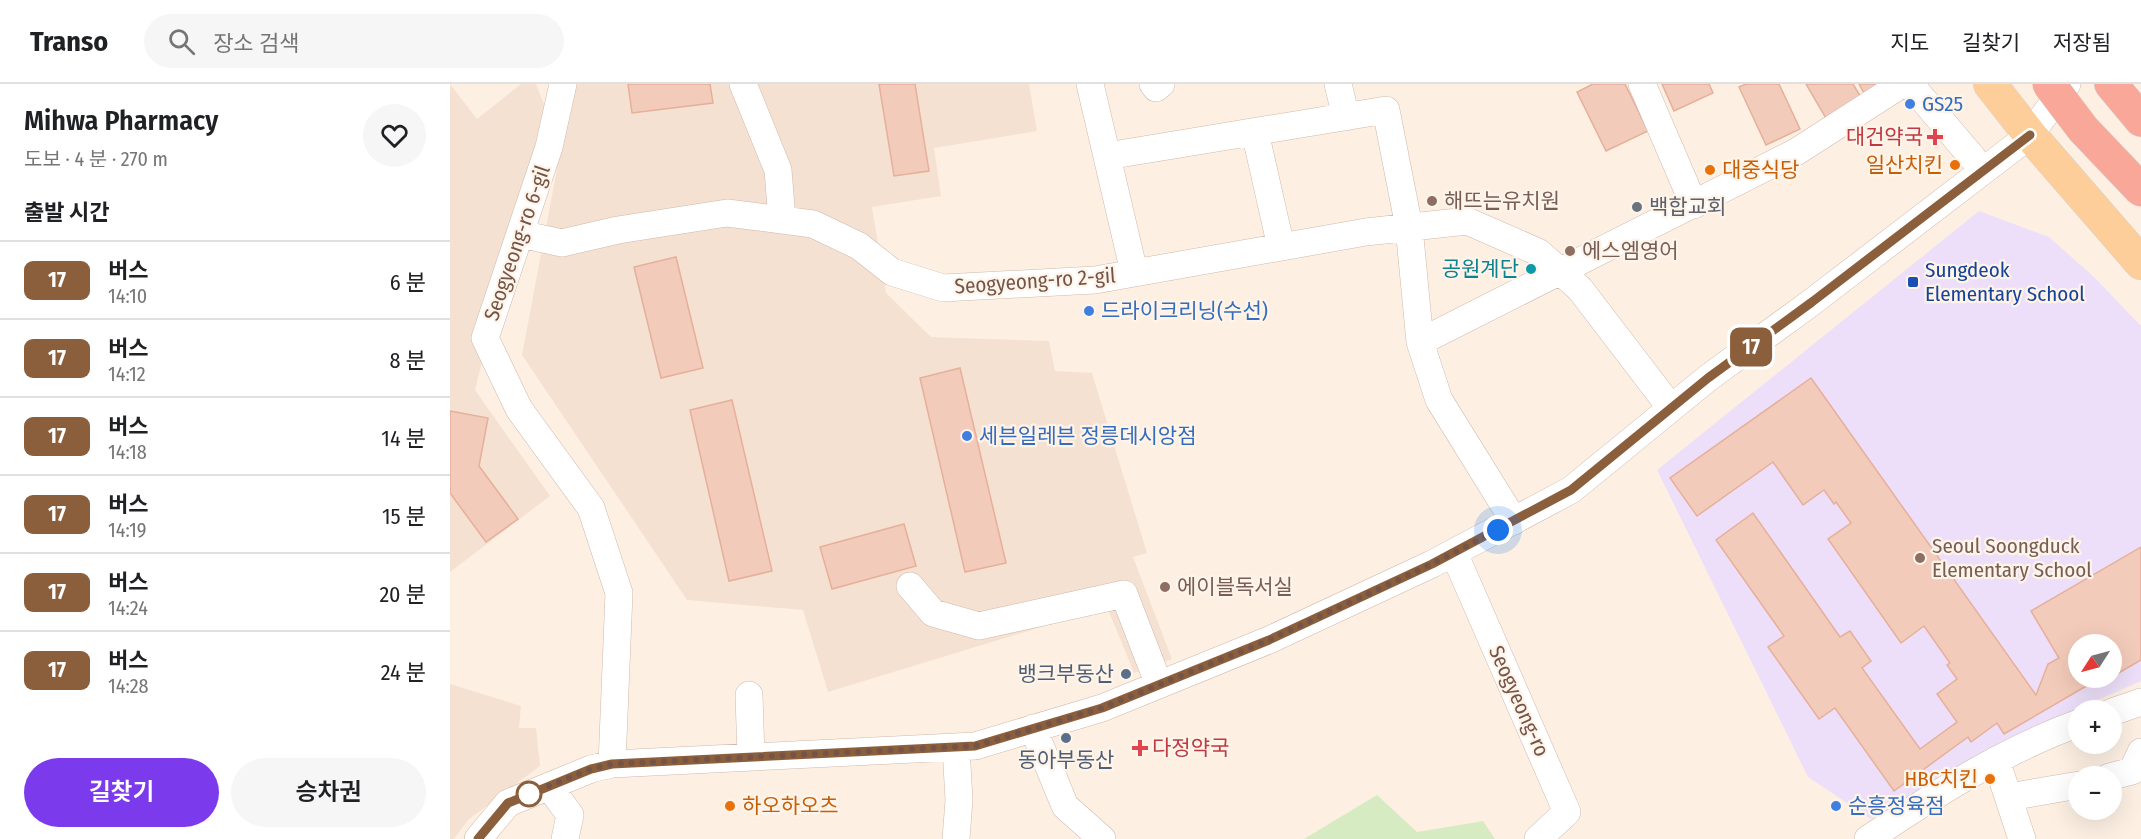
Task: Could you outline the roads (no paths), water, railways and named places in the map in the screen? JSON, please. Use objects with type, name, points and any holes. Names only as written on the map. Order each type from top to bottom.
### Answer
[{"type":"highway","points":[[2049,84],[2083,129],[2141,190]]},
{"type":"highway","points":[[2111,84],[2141,120]]},
{"type":"main road","points":[[1990,84],[2030,135],[2141,263]]},
{"type":"street","name":"Seogyeong-ro 6-gil","points":[[563,84],[549,147],[485,338],[519,409],[591,508],[619,593],[612,764]]},
{"type":"street","points":[[743,84],[778,170],[782,220]]},
{"type":"street","points":[[1090,84],[1134,272]]},
{"type":"street","points":[[1153,84],[1156,88],[1161,84]]},
{"type":"street","points":[[1338,84],[1346,117]]},
{"type":"street","points":[[1642,84],[1694,205]]},
{"type":"street","points":[[1420,342],[1796,152],[1902,84]]},
{"type":"street","points":[[1910,84],[1983,170]]},
{"type":"street","points":[[478,839],[508,803],[591,769],[612,764],[975,746],[1102,708],[1269,640],[1454,553],[1571,490],[1671,408],[2030,135],[2067,84]]},
{"type":"street","points":[[1107,156],[1386,110],[1409,228],[1420,342],[1439,400],[1514,521]]},
{"type":"street","points":[[1255,132],[1281,247]]},
{"type":"street","name":"Seogyeong-ro 2-gil","points":[[520,234],[562,243],[618,230],[727,213],[782,220],[813,224],[859,246],[892,272],[943,288],[1095,280],[1281,247],[1467,221],[1538,252],[1580,289],[1671,408]]},
{"type":"street","name":"Seogyeong-ro","points":[[1454,553],[1568,812],[1538,839]]},
{"type":"street","points":[[910,586],[933,613],[979,626],[1124,594],[1159,685]]},
{"type":"street","points":[[749,695],[751,757]]},
{"type":"street","points":[[2122,709],[2141,702]]},
{"type":"street","points":[[1033,728],[1065,806],[1102,839]]},
{"type":"street","points":[[1868,839],[1900,830],[1996,760],[2068,728]]},
{"type":"street","points":[[956,747],[959,800],[956,839]]},
{"type":"street","points":[[2122,774],[2132,771],[2141,752]]},
{"type":"street","points":[[1996,760],[2022,839]]},
{"type":"street","points":[[549,786],[570,815],[565,839]]},
{"type":"street","points":[[2009,797],[2068,787]]},
{"type":"place","name":"GS25","points":[[1910,104]]},
{"type":"place","name":"대건약국","points":[[1935,137]]},
{"type":"place","name":"일산치킨","points":[[1955,165]]},
{"type":"place","name":"대중식당","points":[[1710,170]]},
{"type":"place","name":"해뜨는유치원","points":[[1432,201]]},
{"type":"place","name":"백합교회","points":[[1637,207]]},
{"type":"place","name":"에스엠영어","points":[[1570,251]]},
{"type":"place","name":"공원계단","points":[[1531,269]]},
{"type":"place","name":"Sungdeok Elementary School","points":[[1913,282]]},
{"type":"place","name":"드라이크리닝(수선)","points":[[1089,311]]},
{"type":"place","name":"세븐일레븐 정릉데시앙점","points":[[967,436]]},
{"type":"place","name":"Seoul Soongduck Elementary School","points":[[1920,558]]},
{"type":"place","name":"에이블독서실","points":[[1165,587]]},
{"type":"place","name":"뱅크부동산","points":[[1126,674]]},
{"type":"place","name":"동아부동산","points":[[1066,738]]},
{"type":"place","name":"다정약국","points":[[1140,748]]},
{"type":"place","name":"HBC치킨","points":[[1990,779]]},
{"type":"place","name":"하오하오츠","points":[[730,806]]},
{"type":"place","name":"순흥정육점","points":[[1836,806]]}]
